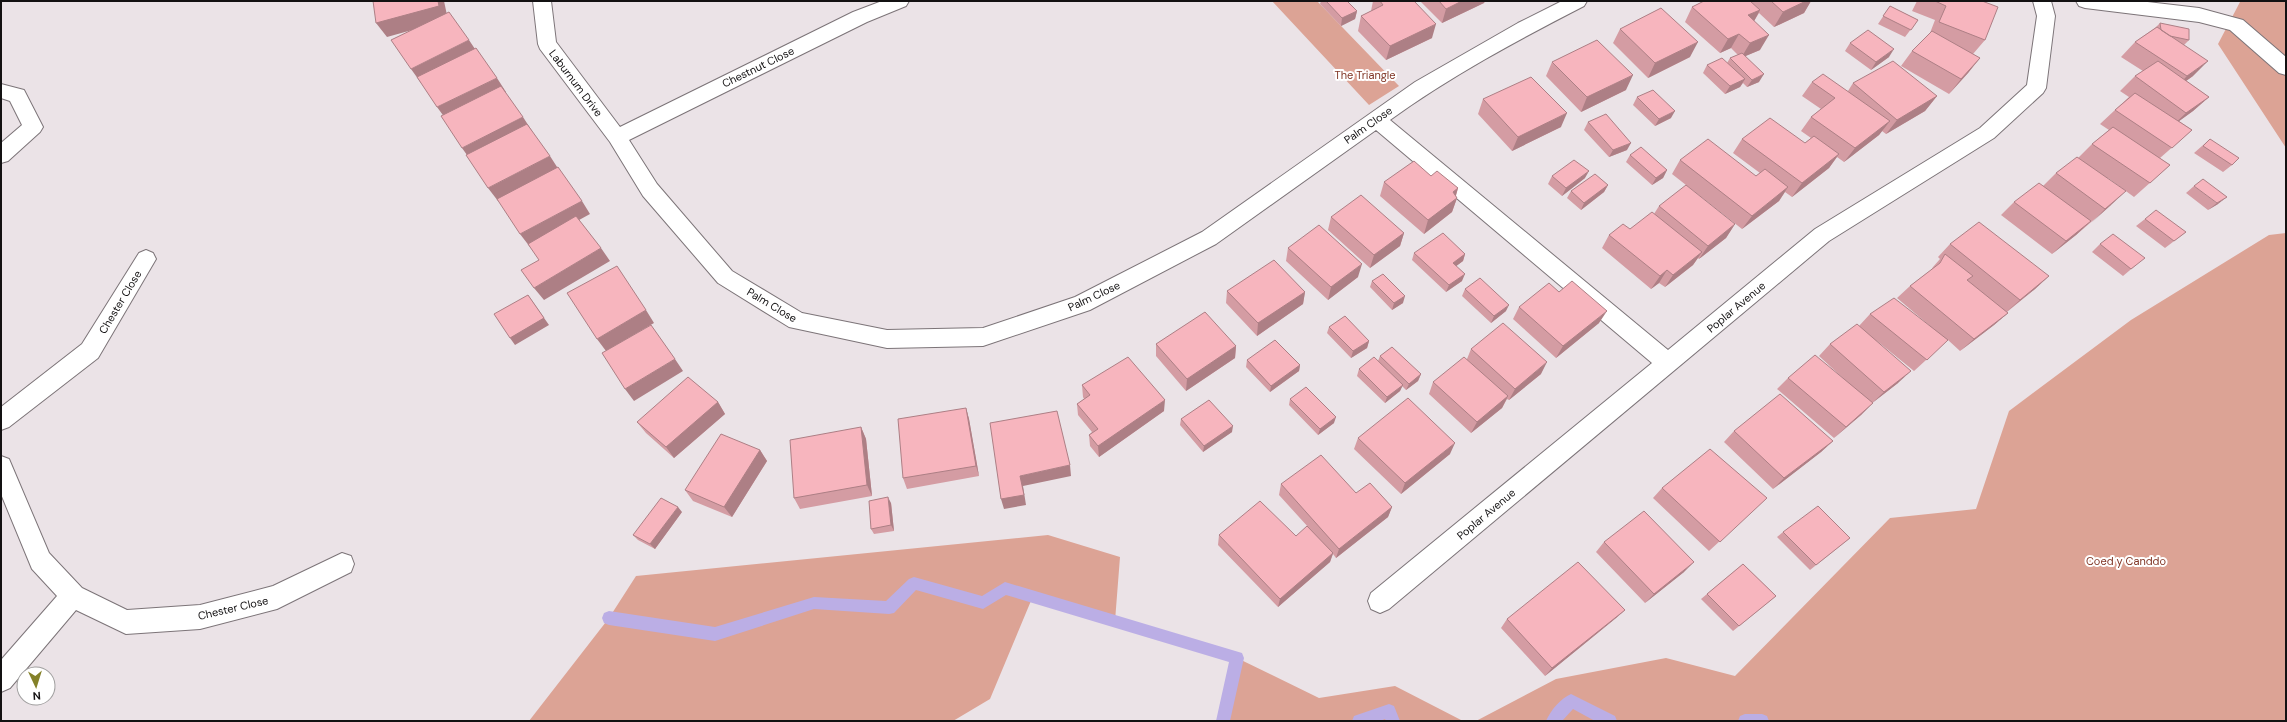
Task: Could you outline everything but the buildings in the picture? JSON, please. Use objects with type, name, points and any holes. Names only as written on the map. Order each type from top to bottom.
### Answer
[{"type":"street","name":"Laburnum Drive","points":[[542,1],[547,44],[617,136]]},
{"type":"street","name":"Chestnut Close","points":[[617,136],[860,17],[900,1]]},
{"type":"street","name":"Palm Close","points":[[617,136],[650,190],[725,276],[797,321],[887,339],[983,337],[1082,304],[1209,238],[1422,88],[1525,28],[1578,1]]},
{"type":"street","name":"Poplar Avenue","points":[[1380,601],[1822,235],[1987,133],[2036,88],[2046,16],[2042,1]]},
{"type":"street","points":[[2085,1],[2199,15],[2236,25],[2286,68]]},
{"type":"street","points":[[1,91],[17,95],[33,127],[1,155]]},
{"type":"street","points":[[1376,120],[1668,363]]},
{"type":"street","name":"Chester Close","points":[[1,420],[90,351],[146,259]]},
{"type":"street","name":"Chester Close","points":[[1,466],[40,561],[73,596],[126,622],[200,617],[277,597],[342,564]]},
{"type":"street","points":[[1,679],[73,596]]},
{"type":"green space","name":"The Triangle","points":[[1272,1],[1317,1],[1399,86],[1369,105]]},
{"type":"green space","points":[[2286,1],[2286,148],[2218,44],[2240,2]]},
{"type":"green space","name":"Coed y Canddo","points":[[2286,233],[2286,721],[1476,721],[1556,679],[1666,658],[1735,676],[1890,518],[1976,509],[2009,411],[2131,320],[2269,235]]},
{"type":"green space","points":[[1048,535],[1120,557],[1115,621],[1033,596],[990,699],[953,721],[529,721],[609,618],[636,576]]},
{"type":"green space","points":[[1237,658],[1319,698],[1395,686],[1463,721],[1223,721]]},
{"type":"waterway","points":[[609,618],[715,634],[814,603],[889,608],[914,583],[983,603],[1005,588],[1237,658],[1223,721]]},
{"type":"waterway","points":[[1553,721],[1571,701],[1610,721]]},
{"type":"waterway","points":[[1359,721],[1389,711],[1393,721]]},
{"type":"waterway","points":[[1745,721],[1762,721]]}]
